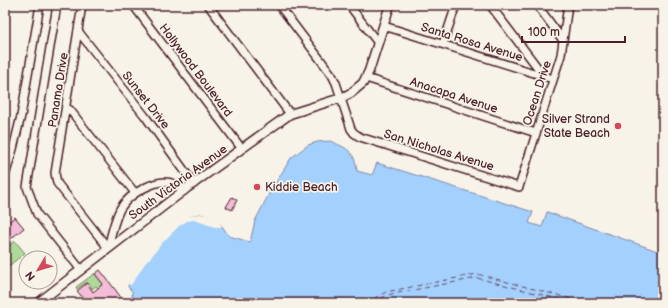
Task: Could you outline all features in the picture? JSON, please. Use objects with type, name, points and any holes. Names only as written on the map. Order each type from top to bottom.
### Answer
[{"type":"street","points":[[5,176],[12,155],[21,116],[40,5]]},
{"type":"street","points":[[57,5],[27,187],[37,214],[81,270]]},
{"type":"street","name":"Panama Drive","points":[[82,5],[55,173],[57,183],[108,248]]},
{"type":"street","name":"Hollywood Boulevard","points":[[133,5],[242,149]]},
{"type":"street","points":[[208,5],[290,114]]},
{"type":"street","points":[[279,5],[332,75],[341,98]]},
{"type":"street","points":[[349,5],[378,43]]},
{"type":"street","points":[[366,78],[390,5]]},
{"type":"street","points":[[443,44],[456,5]]},
{"type":"street","points":[[490,5],[544,76]]},
{"type":"street","points":[[537,5],[562,39]]},
{"type":"street","name":"Ocean Drive","points":[[518,187],[560,55],[568,5]]},
{"type":"street","name":"Santa Rosa Avenue","points":[[384,26],[553,79]]},
{"type":"street","name":"Sunset Drive","points":[[78,30],[149,122],[194,184]]},
{"type":"street","name":"South Victoria Avenue","points":[[38,303],[184,191],[290,114],[341,98],[359,86],[366,78]]},
{"type":"street","name":"Anacapa Avenue","points":[[366,78],[536,132]]},
{"type":"street","name":"San Nicholas Avenue","points":[[341,98],[351,129],[360,137],[518,187]]},
{"type":"street","points":[[66,108],[70,110],[135,193]]},
{"type":"street","points":[[108,248],[114,224],[120,210],[135,193],[150,185],[165,182],[173,183],[184,191]]},
{"type":"green space","points":[[15,241],[22,250],[18,250],[18,259],[5,269],[5,249]]},
{"type":"green space","points":[[94,274],[103,284],[100,290],[96,286],[92,289],[87,282],[77,289],[76,287]]},
{"type":"water","points":[[330,141],[349,151],[356,164],[357,171],[372,175],[377,163],[533,212],[529,223],[542,227],[547,212],[663,253],[663,303],[132,303],[132,291],[128,287],[129,282],[148,251],[190,216],[200,214],[211,217],[219,222],[229,236],[250,242],[255,221],[270,192],[291,158],[308,145],[317,142]]},
{"type":"pier","points":[[200,214],[212,216],[219,221],[222,226],[215,227],[194,220],[187,221],[179,226],[162,243],[146,262],[131,285],[127,284],[147,250],[166,230],[178,220],[186,216]]},
{"type":"building","points":[[232,197],[237,200],[232,210],[226,207]]},
{"type":"building","points":[[15,217],[24,228],[8,241],[5,237],[5,224]]},
{"type":"building","points":[[100,270],[125,303],[87,303],[77,291],[87,283],[93,292],[103,284],[95,274]]},
{"type":"ferry route","points":[[366,303],[386,292],[477,274],[587,303]]},
{"type":"ferry route","points":[[373,303],[387,295],[477,278],[574,303]]},
{"type":"place","name":"Silver Strand State Beach","points":[[618,126]]},
{"type":"place","name":"Kiddie Beach","points":[[257,187]]}]
